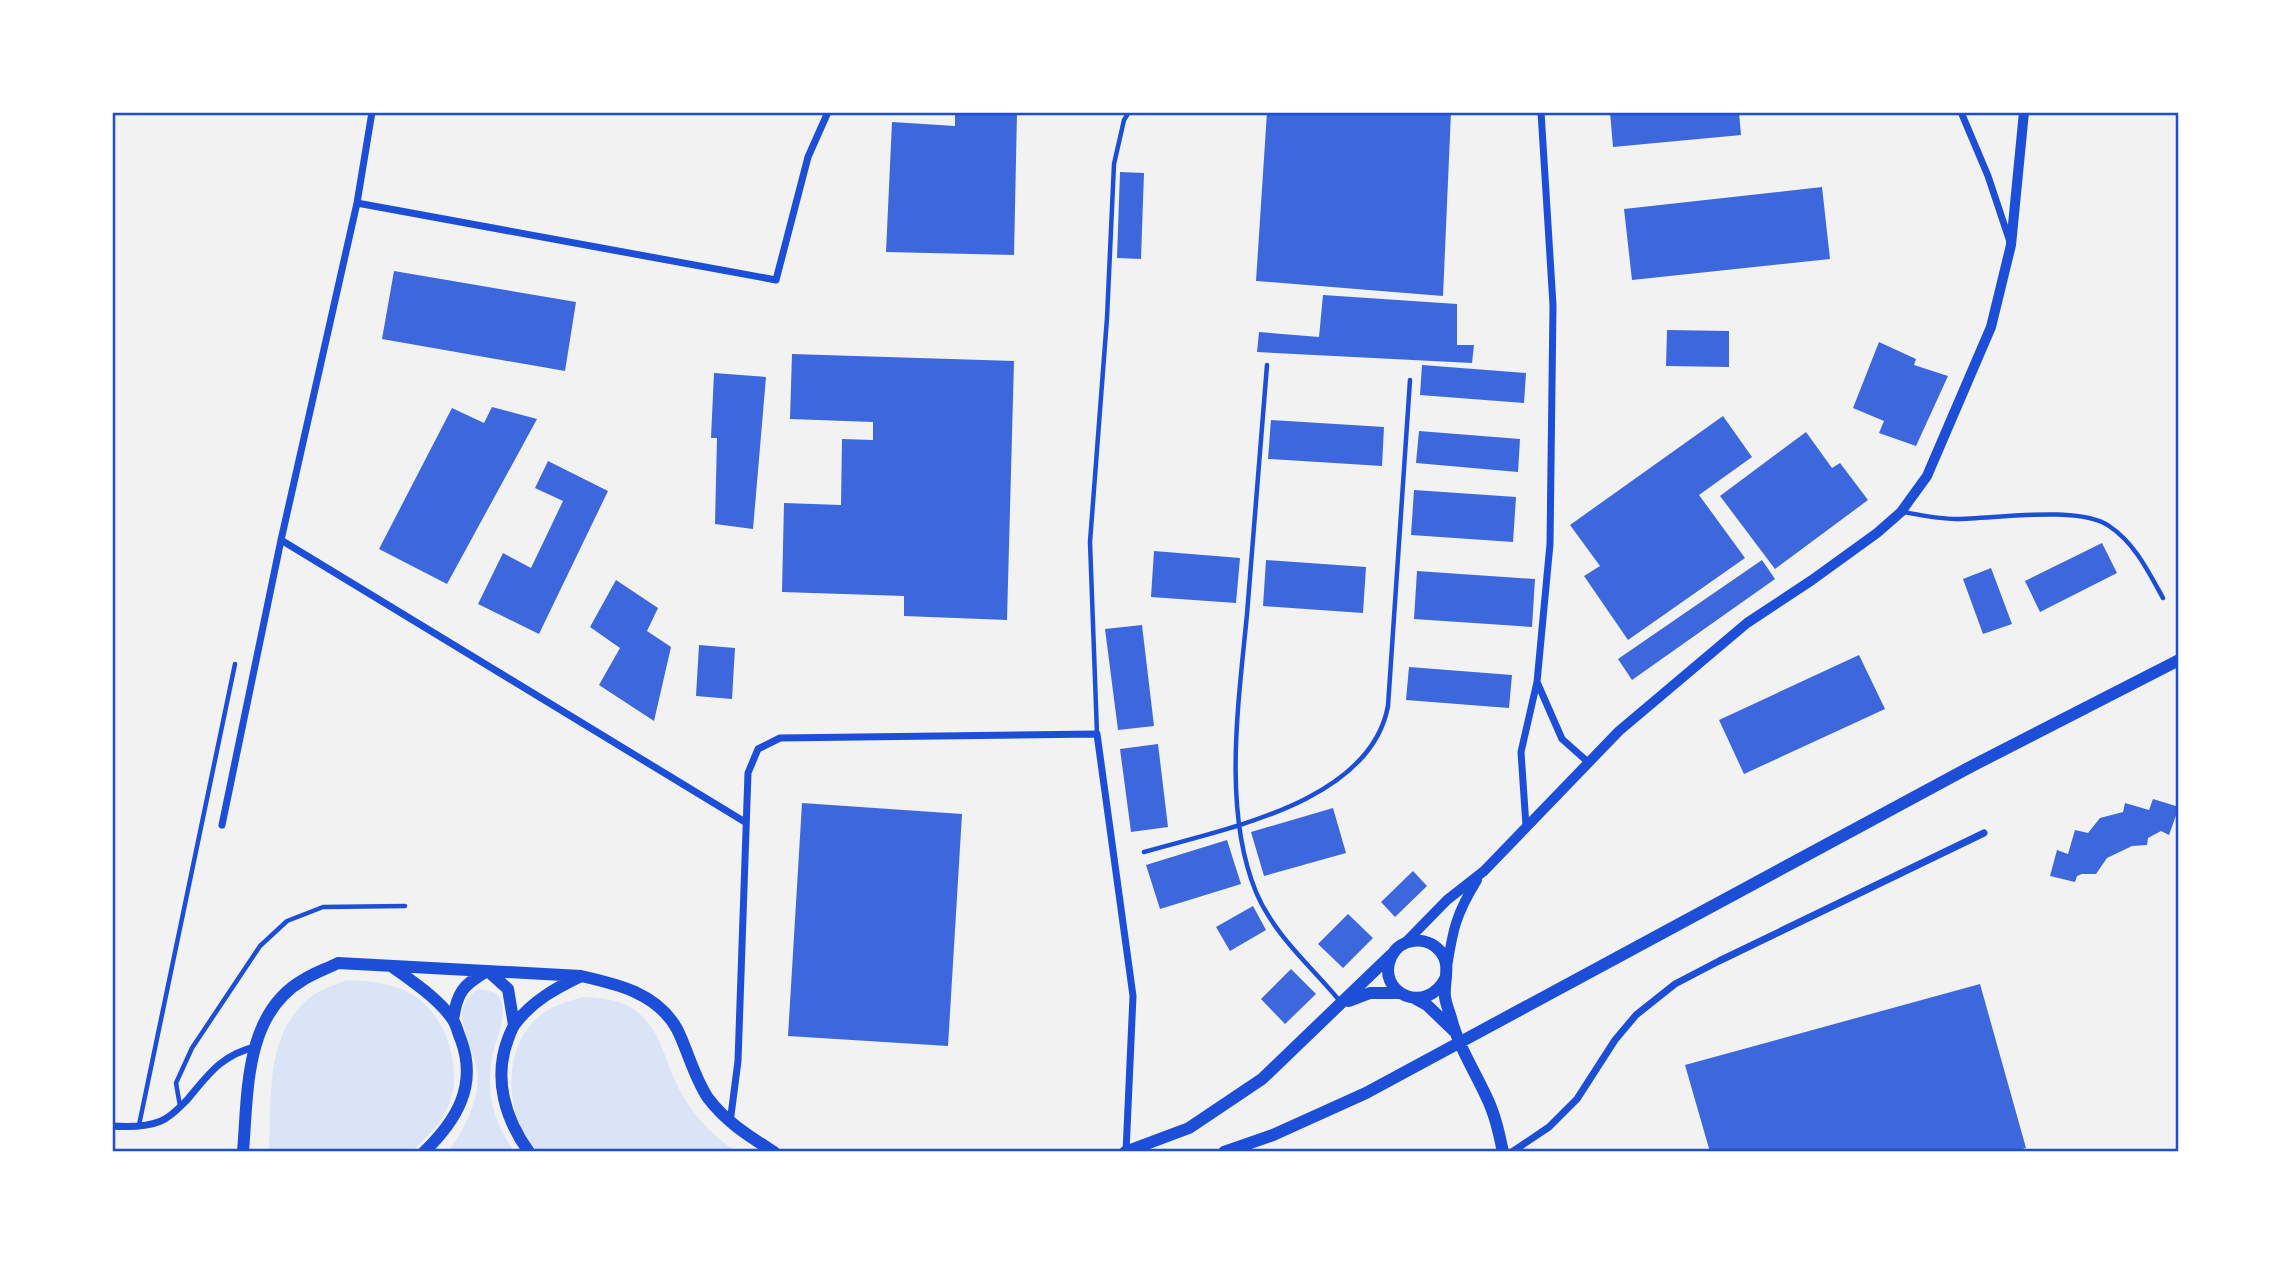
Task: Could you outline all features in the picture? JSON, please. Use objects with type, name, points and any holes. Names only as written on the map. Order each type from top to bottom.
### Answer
[{"type":"main road","points":[[1224,1152],[1273,1135],[1366,1093],[1959,772],[2179,660]]},
{"type":"main road","points":[[1125,1152],[1189,1128],[1262,1079],[1393,953],[1406,942],[1415,940],[1433,944],[1445,958],[1445,995],[1454,1031],[1487,1098],[1497,1124],[1503,1152]]},
{"type":"main road","points":[[1393,953],[1388,970],[1400,993]]},
{"type":"main road","points":[[243,1152],[255,1047],[260,1030],[274,1005],[301,981],[338,963],[581,976],[639,993],[661,1009],[676,1027],[707,1096],[730,1124],[774,1152]]},
{"type":"main road","points":[[391,966],[422,988],[453,1020],[464,1049],[467,1077],[461,1105],[444,1132],[424,1152]]},
{"type":"main road","points":[[453,1020],[456,1003],[468,982],[488,971]]},
{"type":"main road","points":[[488,971],[508,989],[514,1025]]},
{"type":"main road","points":[[1416,999],[1435,993],[1442,986],[1447,972]]},
{"type":"main road","points":[[529,1152],[516,1133],[501,1089],[502,1054],[514,1025],[546,994],[581,976]]},
{"type":"main road","points":[[1343,1004],[1370,993],[1400,993],[1427,1005],[1454,1031]]},
{"type":"street","points":[[222,825],[281,540],[357,203],[372,112]]},
{"type":"street","points":[[357,203],[776,280],[808,157],[828,112]]},
{"type":"street","points":[[1526,826],[1521,752],[1537,682],[1550,544],[1553,305],[1541,112]]},
{"type":"street","points":[[1961,112],[1988,176],[2011,246]]},
{"type":"street","points":[[1406,942],[1447,900],[1483,871],[1619,731],[1747,623],[1845,557],[1901,512],[1927,476],[1991,327],[2011,246],[2024,112]]},
{"type":"street","points":[[281,540],[746,822]]},
{"type":"street","points":[[1537,682],[1562,739],[1588,762]]},
{"type":"street","points":[[730,1124],[738,1061],[748,773],[758,749],[780,738],[1097,734],[1133,996],[1125,1152]]},
{"type":"street","points":[[1512,1152],[1549,1126],[1577,1099],[1615,1040],[1636,1015],[1675,984],[1984,833]]},
{"type":"street","points":[[1447,972],[1454,923],[1463,902],[1483,871]]},
{"type":"street","points":[[112,1126],[162,1121],[180,1107],[216,1066],[236,1052],[255,1047]]},
{"type":"lane","points":[[1097,734],[1090,542],[1107,318],[1114,164],[1124,120],[1129,112]]},
{"type":"lane","points":[[1267,365],[1235,751],[1239,824],[1246,863],[1269,918],[1287,944],[1343,1004]]},
{"type":"lane","points":[[1144,852],[1239,824],[1303,801],[1342,775],[1370,748],[1384,722],[1388,706],[1410,380]]},
{"type":"lane","points":[[1901,512],[1953,520],[2066,515],[2089,517],[2108,525],[2124,538],[2163,598]]},
{"type":"lane","points":[[139,1125],[235,664]]},
{"type":"lane","points":[[180,1107],[176,1083],[192,1048],[260,946],[287,922],[323,907],[405,906]]},
{"type":"shaded area","points":[[347,980],[399,988],[415,996],[430,1009],[447,1038],[452,1056],[454,1073],[450,1102],[435,1127],[411,1152],[269,1152],[273,1070],[284,1031],[294,1014],[308,999]]},
{"type":"shaded area","points":[[476,990],[498,995],[502,1003],[502,1022],[491,1063],[490,1090],[496,1119],[515,1152],[448,1152],[469,1116],[477,1087],[477,1069],[462,1014],[465,1003]]},
{"type":"shaded area","points":[[583,997],[619,1002],[640,1014],[660,1042],[677,1085],[689,1105],[711,1131],[738,1152],[538,1152],[518,1121],[511,1084],[513,1065],[526,1031],[538,1017],[559,1005]]},
{"type":"building","points":[[955,112],[1017,112],[1014,255],[886,252],[892,122],[955,126]]},
{"type":"building","points":[[1267,112],[1451,112],[1443,296],[1256,281]]},
{"type":"building","points":[[1610,112],[1739,112],[1741,135],[1613,147]]},
{"type":"building","points":[[1120,172],[1144,173],[1141,259],[1117,258]]},
{"type":"building","points":[[1822,187],[1830,259],[1632,280],[1624,209]]},
{"type":"building","points":[[394,271],[576,302],[565,371],[382,339]]},
{"type":"building","points":[[1323,295],[1457,304],[1457,345],[1474,345],[1472,363],[1257,352],[1259,332],[1319,337]]},
{"type":"building","points":[[1667,330],[1729,331],[1729,367],[1666,366]]},
{"type":"building","points":[[1879,342],[1916,359],[1914,365],[1948,376],[1916,446],[1879,433],[1884,421],[1853,408]]},
{"type":"building","points":[[792,354],[1014,361],[1007,620],[904,616],[904,596],[782,592],[784,503],[841,505],[842,439],[873,440],[873,422],[790,419]]},
{"type":"building","points":[[1422,365],[1526,373],[1524,403],[1420,395]]},
{"type":"building","points":[[714,373],[766,377],[753,529],[715,524],[717,438],[711,438]]},
{"type":"building","points":[[492,407],[537,419],[447,584],[379,549],[452,408],[484,423]]},
{"type":"building","points":[[1723,416],[1752,457],[1699,495],[1745,558],[1628,640],[1584,576],[1600,566],[1570,525]]},
{"type":"building","points":[[1271,420],[1384,427],[1382,466],[1268,459]]},
{"type":"building","points":[[1419,431],[1520,439],[1518,472],[1416,463]]},
{"type":"building","points":[[1806,432],[1832,468],[1840,463],[1868,500],[1775,569],[1720,496]]},
{"type":"building","points":[[548,461],[608,491],[539,634],[478,604],[503,553],[531,568],[563,501],[535,488]]},
{"type":"building","points":[[1414,490],[1516,497],[1513,542],[1411,535]]},
{"type":"building","points":[[2102,543],[2117,573],[2040,612],[2025,581]]},
{"type":"building","points":[[1154,551],[1240,558],[1236,603],[1151,597]]},
{"type":"building","points":[[1266,560],[1366,567],[1363,613],[1263,606]]},
{"type":"building","points":[[1762,560],[1775,579],[1632,680],[1618,659]]},
{"type":"building","points":[[1991,568],[2012,624],[1983,634],[1963,579]]},
{"type":"building","points":[[1417,571],[1535,579],[1532,627],[1414,619]]},
{"type":"building","points":[[616,580],[658,608],[647,631],[671,647],[654,721],[599,685],[620,648],[590,627]]},
{"type":"building","points":[[1142,625],[1154,726],[1118,730],[1105,629]]},
{"type":"building","points":[[699,645],[735,648],[732,699],[696,696]]},
{"type":"building","points":[[1859,655],[1885,709],[1744,774],[1719,720]]},
{"type":"building","points":[[1409,667],[1512,675],[1509,708],[1406,700]]},
{"type":"building","points":[[1158,744],[1168,827],[1131,832],[1120,749]]},
{"type":"building","points":[[2153,799],[2179,807],[2169,835],[2161,831],[2148,838],[2147,845],[2132,846],[2107,858],[2096,874],[2082,874],[2077,876],[2075,882],[2050,876],[2057,850],[2068,854],[2075,830],[2088,833],[2100,818],[2123,812],[2125,803],[2149,810]]},
{"type":"building","points":[[802,803],[962,814],[948,1046],[788,1036]]},
{"type":"building","points":[[1333,808],[1346,853],[1264,876],[1251,832]]},
{"type":"building","points":[[1227,840],[1241,884],[1160,909],[1146,865]]},
{"type":"building","points":[[1413,871],[1427,886],[1395,917],[1381,902]]},
{"type":"building","points":[[1253,906],[1266,930],[1230,951],[1216,927]]},
{"type":"building","points":[[1348,914],[1373,938],[1343,968],[1318,944]]},
{"type":"building","points":[[1291,969],[1316,994],[1285,1024],[1261,999]]},
{"type":"building","points":[[1980,984],[2026,1148],[2011,1152],[1710,1152],[1685,1065]]}]
